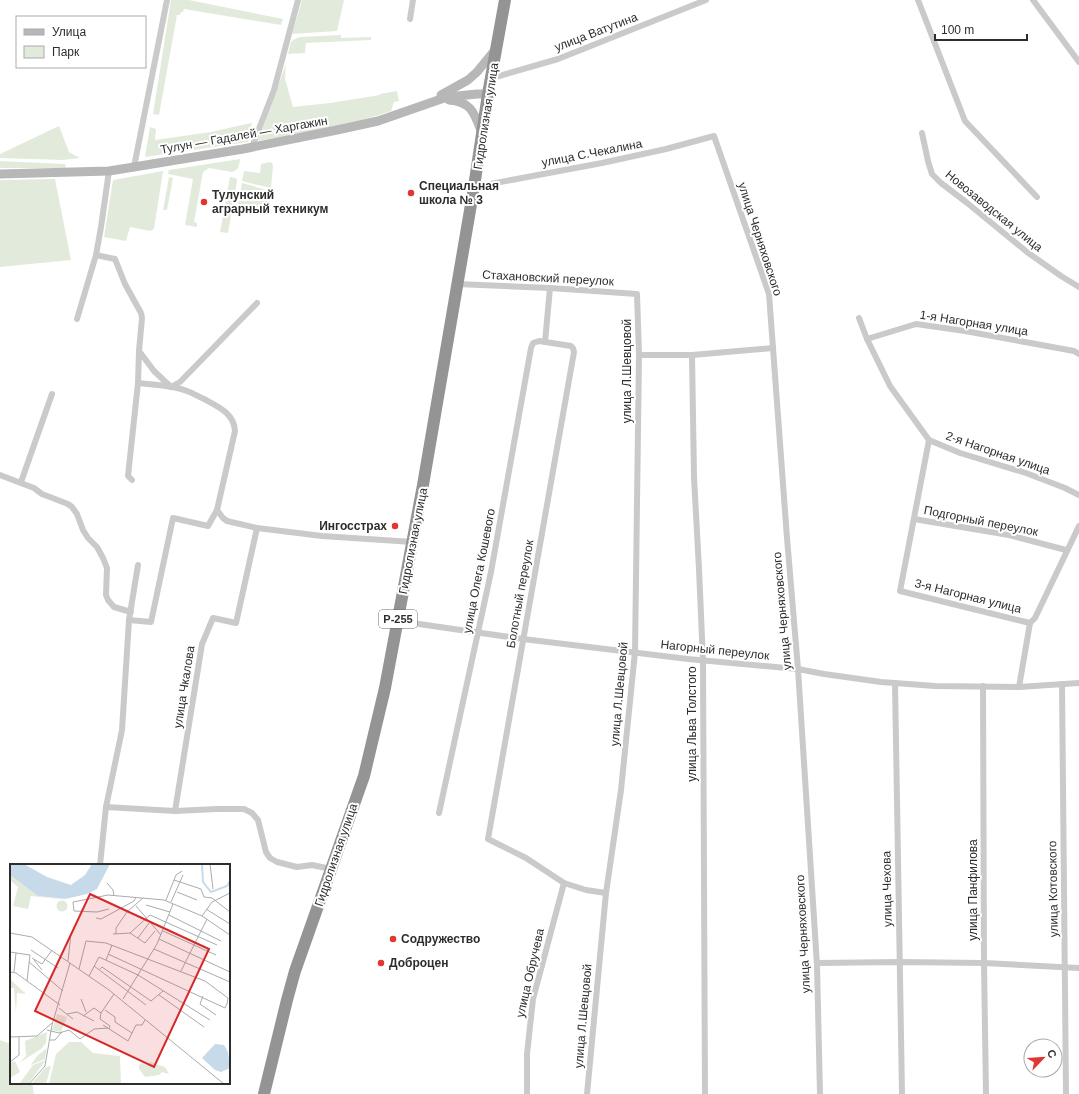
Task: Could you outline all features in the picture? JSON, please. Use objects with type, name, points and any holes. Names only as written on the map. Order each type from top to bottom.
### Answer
[{"type":"highway","name":"Гидролизная улица","points":[[264,1094],[294,978],[367,766],[385,688],[430,446],[505,0]]},
{"type":"street","points":[[134,168],[167,0]]},
{"type":"street","points":[[252,147],[274,90],[298,0]]},
{"type":"street","points":[[410,19],[413,0]]},
{"type":"street","name":"улица Ватутина","points":[[492,78],[558,59],[706,0]]},
{"type":"street","points":[[918,0],[965,121],[1037,197]]},
{"type":"street","points":[[1033,0],[1079,62]]},
{"type":"street","points":[[423,105],[468,80],[481,68],[497,48]]},
{"type":"street","name":"Тулун — Гадалей — Харгажин","points":[[0,174],[109,172],[134,168],[337,130],[371,122],[453,96],[488,94]]},
{"type":"street","points":[[437,100],[459,101],[466,104],[475,114],[482,133]]},
{"type":"street","name":"Новозаводская улица","points":[[922,133],[932,174],[941,183],[1027,252],[1079,287]]},
{"type":"street","name":"улица С.Чекалина","points":[[474,187],[666,149],[714,136]]},
{"type":"street","name":"улица Черняховского","points":[[714,136],[769,294],[798,669],[817,963],[820,1094]]},
{"type":"street","points":[[77,319],[96,254],[109,172]]},
{"type":"street","points":[[96,254],[115,259],[125,284],[141,313],[142,323],[138,382],[128,476],[132,480]]},
{"type":"street","name":"Стахановский переулок","points":[[457,284],[638,294]]},
{"type":"street","points":[[545,342],[550,288]]},
{"type":"street","name":"улица Л.Шевцовой","points":[[587,1094],[606,893],[621,790],[635,652],[639,355],[638,294]]},
{"type":"street","points":[[171,387],[180,382],[257,303]]},
{"type":"street","name":"2-я Нагорная улица","points":[[859,318],[867,339],[890,386],[930,440],[960,453],[1026,472],[1079,495]]},
{"type":"street","name":"1-я Нагорная улица","points":[[867,339],[916,324],[972,332],[1074,351],[1079,354]]},
{"type":"street","name":"Болотный переулок","points":[[545,342],[571,346],[574,352],[488,839],[526,858],[564,883]]},
{"type":"street","name":"улица Олега Кошевого","points":[[439,813],[491,572],[531,348],[533,343],[545,342]]},
{"type":"street","points":[[639,355],[692,355],[773,348]]},
{"type":"street","points":[[139,351],[154,371],[171,387]]},
{"type":"street","name":"улица Льва Толстого","points":[[692,355],[694,477],[703,661],[705,1094]]},
{"type":"street","points":[[129,620],[151,622],[173,518],[208,526],[217,510],[234,437],[235,426],[229,416],[216,406],[188,391],[138,382]]},
{"type":"street","points":[[21,482],[52,394]]},
{"type":"street","points":[[914,519],[930,440]]},
{"type":"street","points":[[0,475],[34,488],[42,494],[68,504],[75,510],[83,530],[88,538],[97,547],[107,568],[106,595],[108,600],[114,607],[131,612]]},
{"type":"street","points":[[217,510],[220,515],[228,521],[257,528],[322,536],[413,542]]},
{"type":"street","name":"Подгорный переулок","points":[[914,519],[1009,535],[1066,550]]},
{"type":"street","name":"3-я Нагорная улица","points":[[914,519],[900,591],[1030,623]]},
{"type":"street","name":"3-я Нагорная улица","points":[[1019,687],[1030,623],[1035,618],[1066,550],[1079,526]]},
{"type":"street","name":"улица Чкалова","points":[[175,811],[202,644],[213,618],[236,623],[257,528]]},
{"type":"street","points":[[100,864],[106,807],[122,730],[129,620],[138,565]]},
{"type":"street","name":"Нагорный переулок","points":[[398,621],[703,661],[798,669],[895,683],[946,686],[1019,687],[1079,683]]},
{"type":"street","name":"улица Чехова","points":[[895,683],[902,1094]]},
{"type":"street","name":"улица Котовского","points":[[1062,684],[1066,1094]]},
{"type":"street","name":"улица Панфилова","points":[[983,686],[986,1094]]},
{"type":"street","points":[[106,807],[175,811],[217,808],[248,811],[256,816],[267,855],[273,861],[297,867],[312,864],[331,869]]},
{"type":"street","points":[[564,883],[586,890],[606,893]]},
{"type":"street","name":"улица Обручева","points":[[527,1094],[527,1054],[533,999],[564,883]]},
{"type":"street","points":[[817,963],[900,962],[1079,968]]},
{"type":"green space","points":[[171,0],[189,0],[283,19],[281,25],[184,9],[180,15],[177,15],[159,115],[153,114]]},
{"type":"green space","points":[[302,0],[344,0],[337,31],[292,34]]},
{"type":"green space","points":[[341,35],[341,38],[371,37],[371,40],[306,43],[305,53],[288,54],[291,42],[300,37]]},
{"type":"green space","points":[[286,64],[285,79],[293,107],[330,103],[397,91],[399,101],[394,102],[391,111],[359,121],[325,129],[258,141]]},
{"type":"green space","points":[[252,122],[248,142],[145,157],[150,127],[156,129],[155,140],[211,132]]},
{"type":"green space","points":[[59,126],[69,152],[80,158],[63,160],[0,158],[0,154]]},
{"type":"green space","points":[[240,159],[239,166],[232,172],[209,168],[203,172],[194,222],[197,223],[197,227],[185,225],[193,179],[168,174],[169,170]]},
{"type":"green space","points":[[0,161],[65,164],[66,168],[0,168]]},
{"type":"green space","points":[[270,162],[273,166],[271,188],[242,181],[244,171],[260,173],[261,164]]},
{"type":"green space","points":[[163,171],[154,229],[150,231],[130,227],[126,241],[104,237],[113,180]]},
{"type":"green space","points":[[169,177],[173,178],[167,210],[163,210]]},
{"type":"green space","points":[[230,177],[236,178],[237,181],[228,233],[220,232]]},
{"type":"green space","points":[[55,179],[71,260],[0,267],[0,180]]},
{"type":"green space","points":[[242,183],[270,191],[267,210],[238,204]]},
{"type":"green space","points":[[0,1040],[10,1044],[10,1084],[32,1084],[34,1094],[0,1094]]},
{"type":"place","name":"Специальная школа № 3","points":[[411,193]]},
{"type":"place","name":"Тулунский аграрный техникум","points":[[204,202]]},
{"type":"place","name":"Ингосстрах","points":[[395,526]]},
{"type":"place","name":"Содружество","points":[[393,939]]},
{"type":"place","name":"Доброцен","points":[[381,963]]}]
